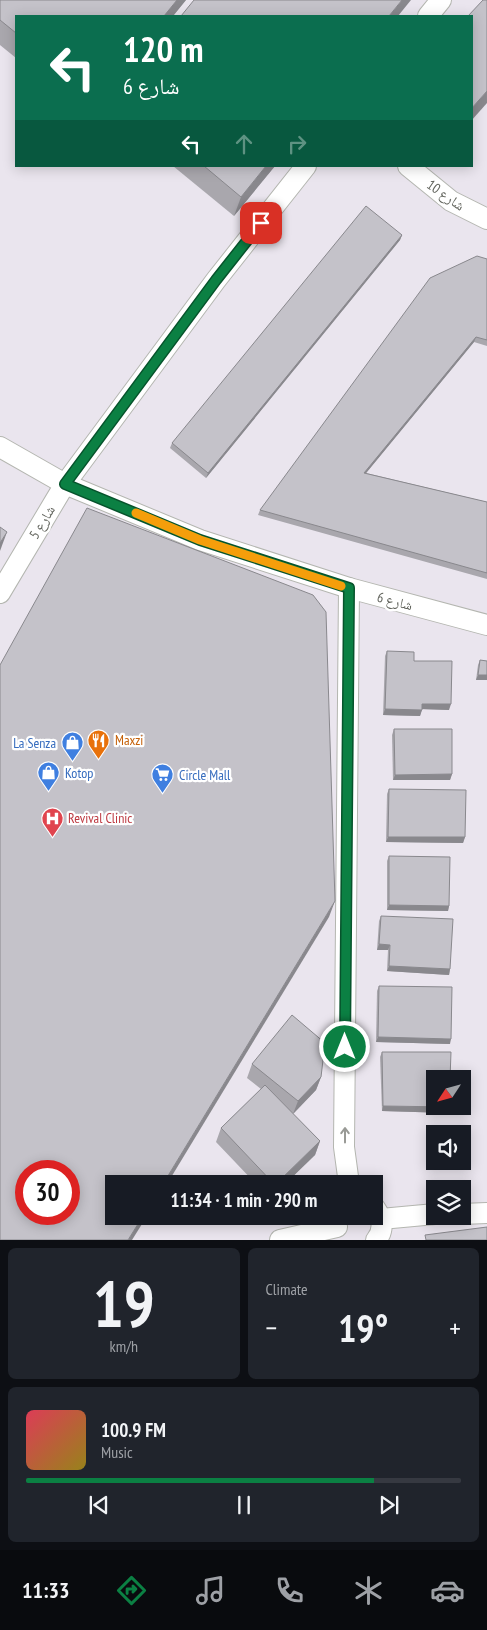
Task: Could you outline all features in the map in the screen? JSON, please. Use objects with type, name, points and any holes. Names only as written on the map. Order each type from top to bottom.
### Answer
[{"type":"street","points":[[429,15],[441,0]]},
{"type":"street","name":"شارع 5","points":[[0,593],[65,484],[216,280],[305,167]]},
{"type":"street","name":"شارع 10","points":[[409,167],[451,201],[487,219]]},
{"type":"street","name":"شارع 6","points":[[0,447],[65,484],[200,540],[349,588],[487,625]]},
{"type":"street","points":[[348,1175],[344,1147],[349,588]]},
{"type":"street","points":[[383,1213],[426,1214]]},
{"type":"street","points":[[471,1214],[487,1213]]},
{"type":"street","points":[[376,1240],[380,1236],[381,1225]]},
{"type":"street","points":[[280,1240],[339,1228]]},
{"type":"building","points":[[0,0],[177,0],[165,15],[15,15],[15,32],[0,20]]},
{"type":"building","points":[[194,0],[402,0],[390,15],[182,15]]},
{"type":"building","points":[[483,0],[487,0],[487,91],[473,107],[473,15],[469,15]]},
{"type":"building","points":[[205,167],[265,167],[241,197]]},
{"type":"building","points":[[366,206],[402,235],[208,473],[172,443]]},
{"type":"building","points":[[477,256],[487,259],[487,340],[476,337],[364,473],[487,502],[487,573],[260,510],[430,278]]},
{"type":"building","name":"Circle Mall","points":[[87,508],[313,595],[326,612],[335,901],[168,1175],[105,1175],[105,1225],[137,1225],[128,1240],[0,1240],[0,665]]},
{"type":"building","points":[[0,527],[7,532],[0,543]]},
{"type":"building","points":[[387,651],[414,652],[414,661],[452,661],[451,704],[422,704],[422,710],[385,709]]},
{"type":"building","points":[[480,660],[487,661],[487,675],[478,675]]},
{"type":"building","points":[[394,729],[452,729],[452,774],[395,775]]},
{"type":"building","points":[[389,789],[466,790],[465,837],[388,837]]},
{"type":"building","points":[[389,856],[450,857],[449,906],[389,905]]},
{"type":"building","points":[[381,916],[453,919],[450,969],[389,966],[390,945],[379,944]]},
{"type":"building","points":[[379,986],[452,987],[451,1039],[378,1037]]},
{"type":"building","points":[[292,1015],[325,1043],[321,1077],[298,1101],[252,1064]]},
{"type":"building","points":[[382,1052],[451,1052],[450,1070],[426,1070],[426,1107],[383,1106]]},
{"type":"building","points":[[265,1085],[320,1141],[285,1175],[265,1175],[221,1128]]},
{"type":"building","points":[[487,1227],[487,1240],[426,1240],[425,1235]]},
{"type":"slow traffic","points":[[136,513],[200,540],[341,586]]},
{"type":"place","name":"Maxzi","points":[[99,759]]},
{"type":"place","name":"La Senza","points":[[72,762]]},
{"type":"place","name":"Kotop","points":[[49,792]]},
{"type":"place","name":"Circle Mall","points":[[163,794]]},
{"type":"place","name":"Revival Clinic","points":[[52,837]]},
{"type":"route","points":[[261,223],[216,280],[65,484],[200,540],[349,588],[345,1047]]}]
